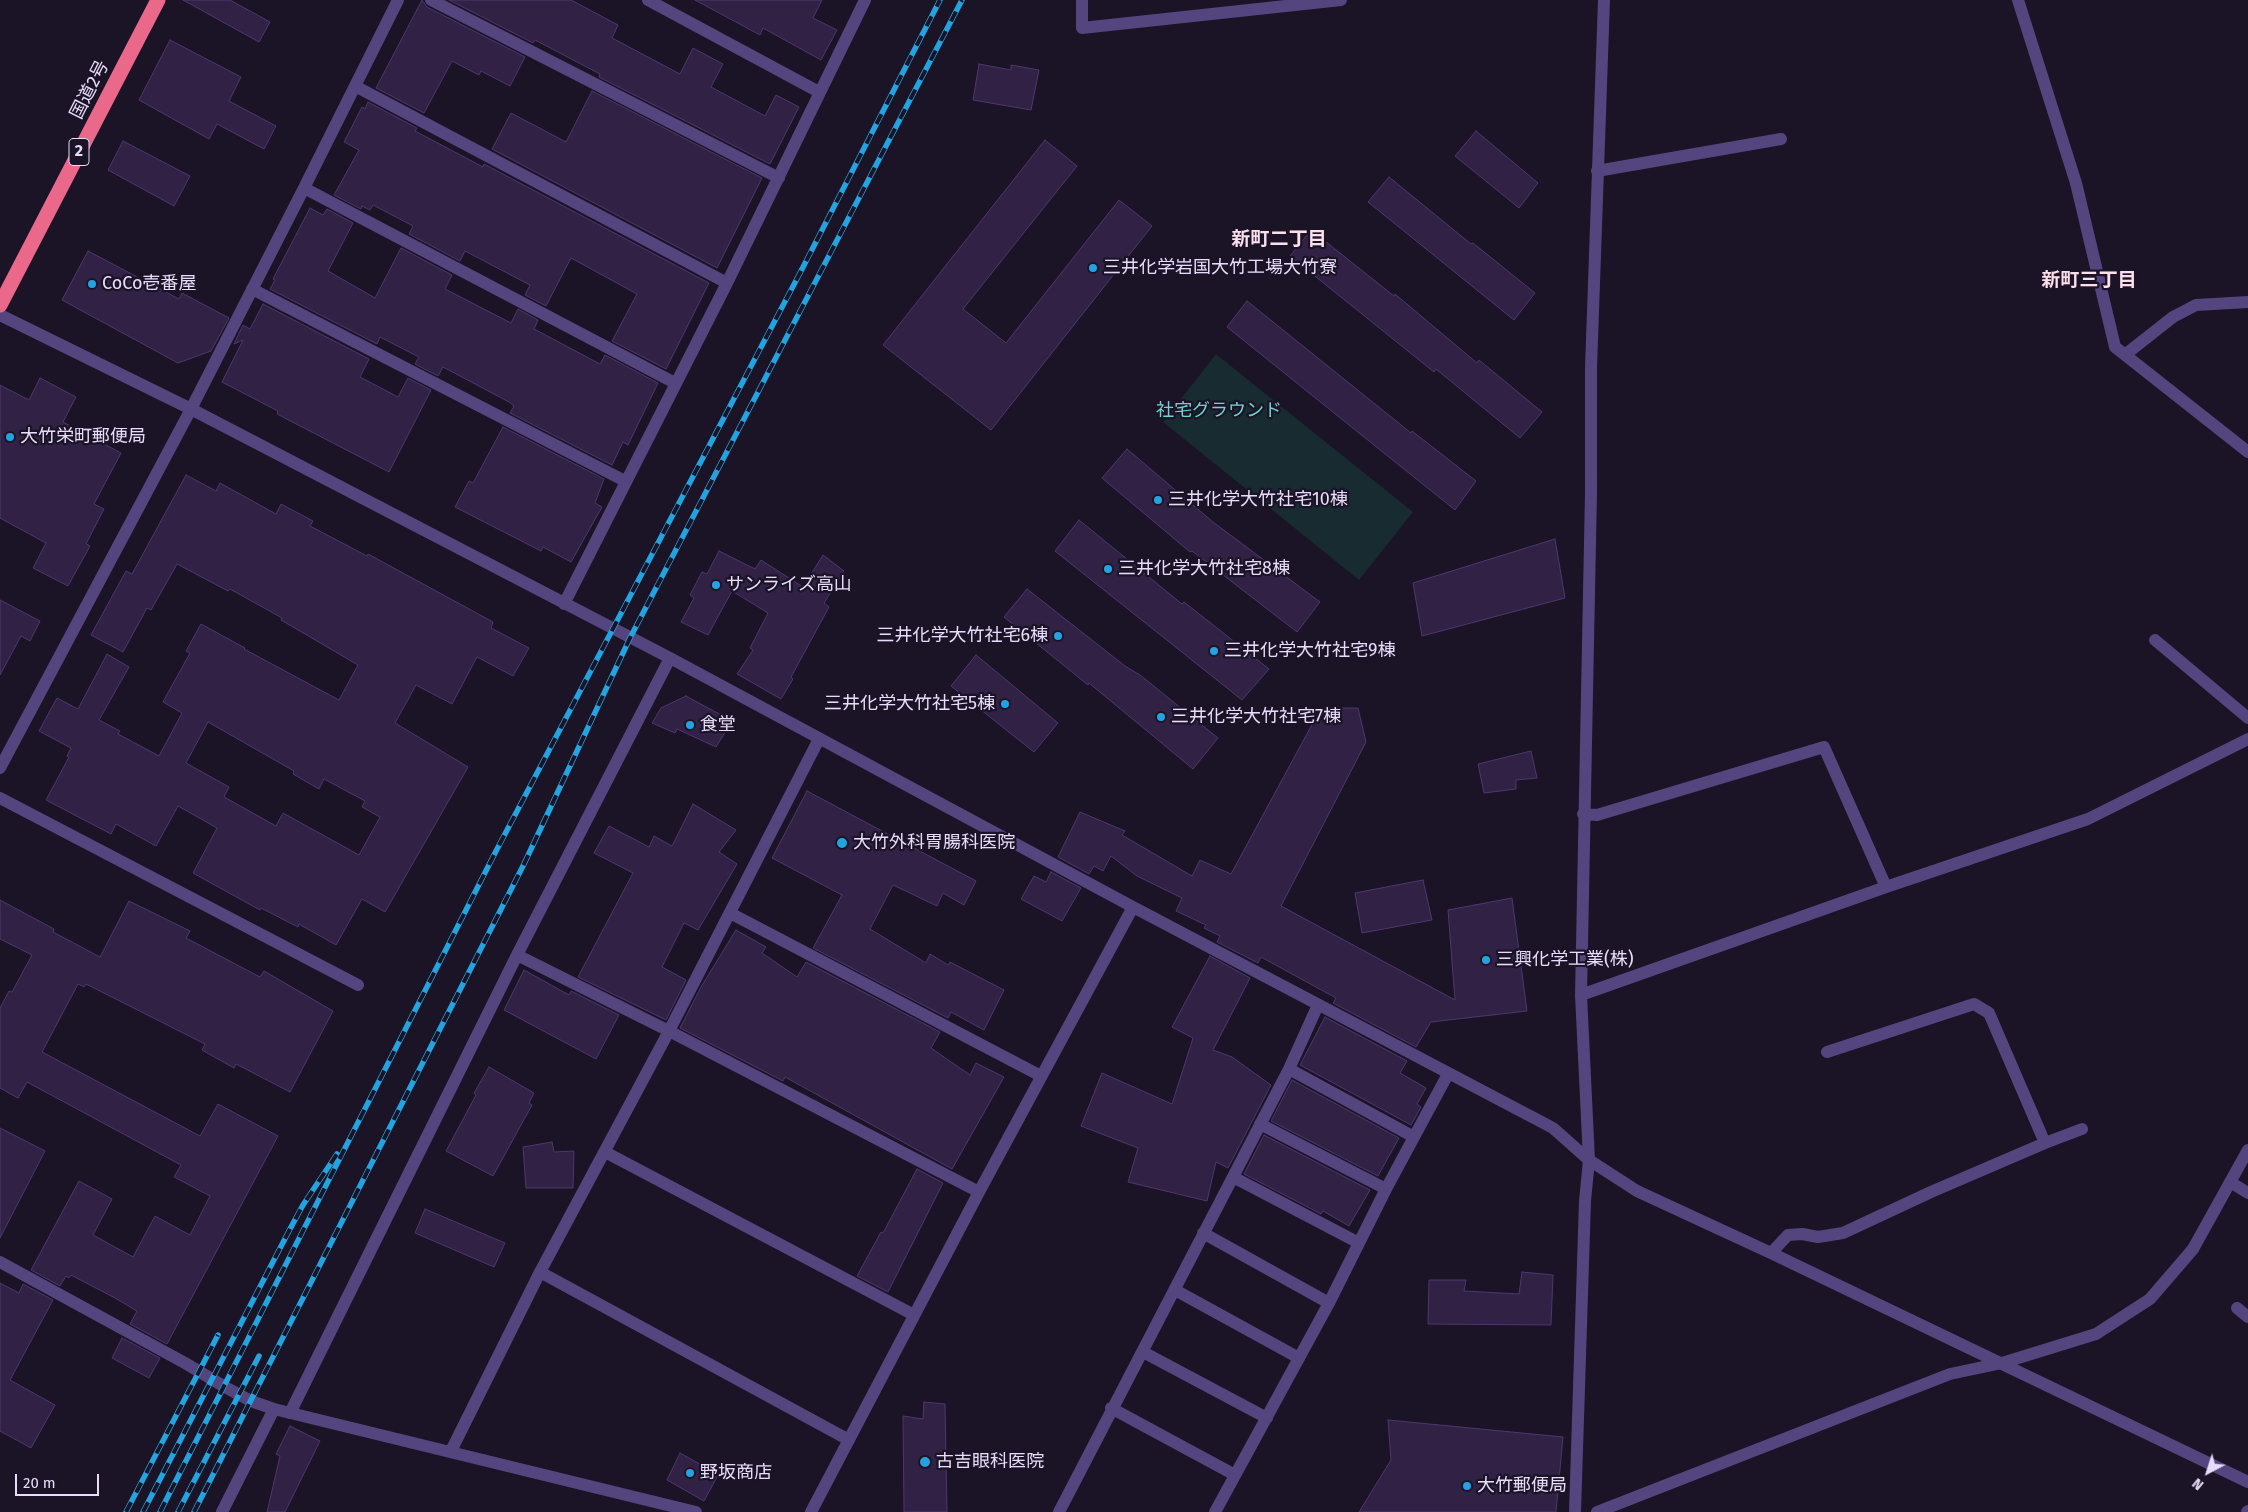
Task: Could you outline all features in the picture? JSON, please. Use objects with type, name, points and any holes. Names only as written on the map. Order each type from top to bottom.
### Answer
[{"type":"highway","name":"国道2号","points":[[0,304],[158,0]]},
{"type":"street","points":[[0,768],[191,409],[398,0]]},
{"type":"street","points":[[431,0],[779,178]]},
{"type":"street","points":[[648,0],[819,92]]},
{"type":"street","points":[[564,604],[727,283],[865,0]]},
{"type":"street","points":[[1082,0],[1082,28],[1341,0]]},
{"type":"street","points":[[1575,1512],[1585,1201],[1589,1160],[1581,995],[1583,814],[1591,492],[1591,368],[1604,0]]},
{"type":"street","points":[[2018,0],[2076,182],[2115,347],[2248,452]]},
{"type":"street","points":[[355,86],[727,283]]},
{"type":"street","points":[[1597,172],[1781,139]]},
{"type":"street","points":[[304,188],[675,383]]},
{"type":"street","points":[[252,288],[625,481]]},
{"type":"street","points":[[2126,354],[2173,317],[2196,305],[2248,302]]},
{"type":"street","points":[[0,315],[191,409],[670,658],[1133,907],[1553,1128],[1589,1160],[1637,1191],[2002,1363],[2248,1482]]},
{"type":"street","points":[[2155,640],[2248,718]]},
{"type":"street","points":[[290,1413],[517,955],[670,658]]},
{"type":"street","points":[[450,1450],[540,1272],[670,1031],[819,739]]},
{"type":"street","points":[[1581,995],[1886,887],[2088,819],[2248,739]]},
{"type":"street","points":[[1583,814],[1597,815],[1824,747],[1886,887]]},
{"type":"street","points":[[0,798],[358,985]]},
{"type":"street","points":[[811,1512],[914,1314],[1133,907]]},
{"type":"street","points":[[730,913],[1041,1076]]},
{"type":"street","points":[[517,955],[670,1031],[979,1192]]},
{"type":"street","points":[[1827,1052],[1974,1004],[1989,1013],[2045,1143]]},
{"type":"street","points":[[1059,1512],[1111,1408],[1175,1290],[1289,1069],[1318,1005]]},
{"type":"street","points":[[1289,1069],[1414,1137]]},
{"type":"street","points":[[1215,1512],[1329,1303],[1386,1189],[1448,1074]]},
{"type":"street","points":[[1260,1124],[1386,1189]]},
{"type":"street","points":[[1771,1253],[1788,1235],[1802,1234],[1818,1237],[1843,1233],[1931,1192],[2082,1129]]},
{"type":"street","points":[[1597,1512],[1950,1374],[2002,1363],[2096,1334],[2150,1299],[2193,1249],[2248,1150]]},
{"type":"street","points":[[604,1152],[914,1314]]},
{"type":"street","points":[[1233,1177],[1359,1243]]},
{"type":"street","points":[[2230,1182],[2248,1193]]},
{"type":"street","points":[[1203,1233],[1329,1303]]},
{"type":"street","points":[[0,1262],[177,1358],[251,1401],[290,1413],[450,1450],[696,1512]]},
{"type":"street","points":[[540,1272],[849,1440]]},
{"type":"street","points":[[1175,1290],[1299,1358]]},
{"type":"street","points":[[2237,1308],[2248,1317]]},
{"type":"street","points":[[1142,1352],[1267,1418]]},
{"type":"street","points":[[1111,1408],[1235,1475]]},
{"type":"street","points":[[222,1512],[274,1409]]},
{"type":"green space","name":"社宅グラウンド","points":[[1216,354],[1413,512],[1359,580],[1163,422]]},
{"type":"building","points":[[183,0],[230,0],[270,22],[259,42]]},
{"type":"building","points":[[422,0],[427,7],[525,57],[510,86],[481,71],[479,75],[452,61],[424,113],[376,88]]},
{"type":"building","points":[[449,0],[571,0],[618,25],[612,38],[680,74],[693,48],[723,64],[711,87],[765,116],[776,95],[799,107],[770,164],[599,77],[600,74],[535,40],[533,43]]},
{"type":"building","points":[[695,0],[822,0],[813,18],[837,30],[821,60],[763,28],[760,35]]},
{"type":"building","points":[[170,40],[241,77],[229,101],[276,126],[264,149],[217,124],[209,139],[139,100]]},
{"type":"building","points":[[979,64],[1011,70],[1011,65],[1039,70],[1031,110],[973,100]]},
{"type":"building","points":[[592,91],[762,178],[717,268],[492,149],[511,113],[566,142]]},
{"type":"building","points":[[368,102],[417,128],[415,131],[483,167],[484,164],[709,283],[666,369],[612,341],[637,294],[571,258],[546,306],[525,295],[530,285],[465,251],[460,261],[409,234],[413,226],[373,205],[370,210],[362,206],[361,209],[334,195],[359,150],[344,142],[362,107],[365,109]]},
{"type":"building","points":[[1476,131],[1538,183],[1519,208],[1455,156]]},
{"type":"building","name":"三井化学岩国大竹工場大竹寮","points":[[1045,140],[1077,166],[963,309],[1006,343],[1119,200],[1152,226],[991,430],[883,345]]},
{"type":"building","points":[[123,141],[190,176],[174,206],[108,170]]},
{"type":"building","points":[[1389,177],[1535,293],[1514,320],[1368,202]]},
{"type":"building","points":[[310,208],[323,215],[327,209],[353,223],[328,271],[375,298],[401,248],[452,275],[445,289],[511,323],[518,309],[538,320],[534,329],[600,364],[605,355],[658,383],[628,445],[623,442],[612,465],[510,413],[514,406],[509,402],[443,367],[438,376],[415,364],[419,357],[380,337],[377,344],[270,289],[275,280],[273,279]]},
{"type":"building","points":[[1311,230],[1394,296],[1395,294],[1477,363],[1479,360],[1542,412],[1520,438],[1436,369],[1434,372],[1290,256]]},
{"type":"building","points":[[88,251],[179,299],[182,293],[229,318],[211,351],[178,363],[62,300]]},
{"type":"building","points":[[1247,301],[1411,433],[1412,431],[1476,481],[1455,510],[1227,327]]},
{"type":"building","points":[[263,304],[369,359],[360,377],[398,397],[408,378],[431,390],[389,472],[277,414],[278,411],[222,382],[243,340],[234,344],[243,325],[250,329]]},
{"type":"building","points":[[40,378],[76,397],[63,422],[121,453],[94,504],[104,509],[86,544],[90,546],[68,586],[33,568],[46,543],[0,518],[0,385],[29,400]]},
{"type":"building","points":[[503,427],[604,479],[595,503],[602,507],[571,562],[543,547],[541,551],[455,507],[469,481],[473,483]]},
{"type":"building","points":[[1127,449],[1213,522],[1320,602],[1297,632],[1192,551],[1190,552],[1102,478]]},
{"type":"building","points":[[186,475],[216,491],[220,483],[276,514],[281,504],[313,521],[310,526],[367,556],[368,554],[493,622],[491,628],[529,648],[513,676],[477,657],[452,704],[416,685],[395,723],[468,767],[385,912],[362,899],[336,945],[299,924],[298,927],[261,908],[260,910],[193,873],[217,828],[178,806],[156,846],[116,824],[111,834],[46,800],[69,757],[67,756],[71,748],[39,731],[57,698],[78,709],[107,654],[129,667],[99,720],[120,731],[118,734],[159,756],[182,713],[163,702],[190,653],[186,651],[201,624],[339,700],[358,665],[281,620],[282,618],[230,589],[228,591],[177,564],[151,610],[147,608],[123,652],[91,635],[126,571],[132,574]],"holes":[[[208,722],[294,771],[293,774],[319,789],[324,779],[365,801],[362,807],[380,817],[359,855],[283,813],[276,826],[224,797],[229,787],[186,763]]]},
{"type":"building","points":[[1079,520],[1182,604],[1184,602],[1269,669],[1242,700],[1055,551]]},
{"type":"building","points":[[1555,539],[1565,598],[1422,636],[1413,583]]},
{"type":"building","points":[[719,551],[755,569],[761,560],[803,587],[823,555],[844,571],[824,603],[829,607],[781,699],[737,674],[753,650],[750,648],[768,613],[732,591],[708,635],[681,622],[694,598],[690,595],[702,572],[707,574]]},
{"type":"building","points":[[1027,589],[1125,666],[1140,675],[1218,738],[1193,769],[1089,683],[1088,685],[1004,617]]},
{"type":"building","points":[[0,600],[40,621],[30,641],[21,636],[0,675]]},
{"type":"building","name":"三井化学大竹社宅5棟","points":[[976,655],[1058,723],[1034,752],[951,686]]},
{"type":"building","name":"食堂","points":[[686,696],[732,721],[716,747],[677,729],[675,733],[652,723],[661,708]]},
{"type":"building","points":[[1321,708],[1358,708],[1366,742],[1281,906],[1455,1000],[1448,910],[1512,898],[1527,1011],[1431,1022],[1416,1047],[1333,1003],[1336,998],[1261,957],[1258,963],[1217,942],[1220,936],[1204,928],[1206,925],[1176,911],[1182,898],[1137,876],[1111,856],[1103,871],[1094,866],[1089,874],[1058,857],[1080,812],[1125,831],[1122,835],[1192,876],[1200,860],[1231,874]]},
{"type":"building","points":[[1531,751],[1537,778],[1516,780],[1516,789],[1484,793],[1478,764]]},
{"type":"building","points":[[807,791],[976,881],[964,905],[943,893],[937,906],[893,885],[870,929],[926,963],[930,954],[948,965],[950,962],[1004,990],[984,1030],[951,1012],[948,1018],[813,948],[842,895],[772,858]]},
{"type":"building","points":[[693,804],[736,830],[719,852],[737,864],[698,930],[684,923],[662,967],[686,980],[666,1020],[578,977],[633,873],[594,853],[609,826],[649,847],[654,836],[672,846]]},
{"type":"building","points":[[1051,872],[1081,888],[1062,921],[1021,899],[1034,876],[1046,882]]},
{"type":"building","points":[[1423,880],[1432,920],[1362,933],[1355,893]]},
{"type":"building","points":[[0,900],[54,929],[53,932],[100,957],[129,901],[190,931],[186,938],[260,977],[264,971],[333,1011],[290,1092],[236,1064],[234,1068],[202,1050],[205,1044],[86,984],[84,987],[78,984],[42,1052],[200,1136],[218,1104],[278,1136],[167,1344],[130,1324],[137,1311],[115,1298],[71,1275],[69,1278],[66,1276],[60,1286],[31,1270],[79,1181],[112,1199],[93,1235],[133,1257],[155,1216],[190,1235],[210,1196],[174,1177],[181,1165],[27,1082],[18,1098],[0,1088],[0,1008],[9,991],[12,992],[32,955],[0,939]]},
{"type":"building","points":[[736,930],[766,947],[762,953],[797,977],[806,962],[940,1032],[931,1048],[970,1075],[976,1063],[1004,1077],[952,1169],[785,1077],[783,1081],[680,1028],[701,987]]},
{"type":"building","points":[[1210,956],[1250,978],[1213,1050],[1232,1057],[1271,1085],[1228,1168],[1216,1162],[1207,1201],[1128,1182],[1138,1148],[1081,1126],[1102,1073],[1172,1104],[1193,1038],[1172,1027]]},
{"type":"building","points":[[524,970],[569,995],[571,991],[619,1015],[596,1059],[504,1010]]},
{"type":"building","points":[[1325,1017],[1407,1061],[1400,1073],[1426,1088],[1417,1104],[1421,1107],[1411,1125],[1300,1065]]},
{"type":"building","points":[[489,1067],[534,1093],[529,1103],[532,1105],[493,1176],[446,1151],[476,1095],[474,1093]]},
{"type":"building","points":[[1292,1080],[1399,1138],[1378,1176],[1271,1121]]},
{"type":"building","points":[[0,1128],[45,1151],[0,1238]]},
{"type":"building","points":[[1264,1135],[1370,1190],[1349,1226],[1323,1211],[1321,1214],[1244,1174]]},
{"type":"building","points":[[552,1142],[554,1152],[574,1151],[573,1188],[526,1188],[523,1147]]},
{"type":"building","points":[[917,1169],[943,1183],[888,1292],[857,1276],[881,1232],[883,1233]]},
{"type":"building","points":[[425,1209],[505,1243],[494,1267],[415,1233]]},
{"type":"building","points":[[1522,1272],[1553,1275],[1551,1325],[1428,1324],[1429,1280],[1466,1280],[1464,1291],[1519,1294]]},
{"type":"building","points":[[0,1283],[19,1293],[23,1284],[53,1300],[10,1380],[55,1405],[31,1448],[0,1431]]},
{"type":"building","points":[[122,1338],[160,1358],[149,1378],[112,1358]]},
{"type":"building","name":"古吉眼科医院","points":[[924,1402],[945,1404],[947,1512],[904,1512],[903,1416],[923,1419]]},
{"type":"building","name":"大竹郵便局","points":[[1388,1420],[1563,1437],[1556,1512],[1359,1512],[1391,1460]]},
{"type":"building","points":[[290,1426],[320,1441],[285,1512],[267,1512],[280,1456],[276,1454]]},
{"type":"building","name":"野坂商店","points":[[680,1453],[705,1467],[705,1470],[717,1477],[704,1501],[667,1480]]},
{"type":"railway","points":[[160,1512],[495,853],[800,273],[940,0]]},
{"type":"railway","points":[[194,1512],[524,864],[630,638],[962,0]]},
{"type":"railway","points":[[143,1512],[303,1205],[337,1154]]},
{"type":"railway","points":[[126,1512],[218,1335]]},
{"type":"railway","points":[[178,1512],[259,1356]]},
{"type":"place","name":"三井化学岩国大竹工場大竹寮","points":[[1093,268]]},
{"type":"place","name":"CoCo壱番屋","points":[[92,284]]},
{"type":"place","name":"大竹栄町郵便局","points":[[10,437]]},
{"type":"place","name":"三井化学大竹社宅10棟","points":[[1158,500]]},
{"type":"place","name":"三井化学大竹社宅8棟","points":[[1108,569]]},
{"type":"place","name":"サンライズ高山","points":[[716,585]]},
{"type":"place","name":"三井化学大竹社宅6棟","points":[[1058,636]]},
{"type":"place","name":"三井化学大竹社宅9棟","points":[[1214,651]]},
{"type":"place","name":"三井化学大竹社宅5棟","points":[[1005,704]]},
{"type":"place","name":"三井化学大竹社宅7棟","points":[[1161,717]]},
{"type":"place","name":"食堂","points":[[690,725]]},
{"type":"place","name":"大竹外科胃腸科医院","points":[[842,843]]},
{"type":"place","name":"三興化学工業(株)","points":[[1486,960]]},
{"type":"place","name":"古吉眼科医院","points":[[925,1462]]},
{"type":"place","name":"野坂商店","points":[[690,1473]]},
{"type":"place","name":"大竹郵便局","points":[[1467,1486]]},
{"type":"district","name":"新町二丁目","points":[[1279,240]]},
{"type":"district","name":"新町三丁目","points":[[2089,281]]}]
